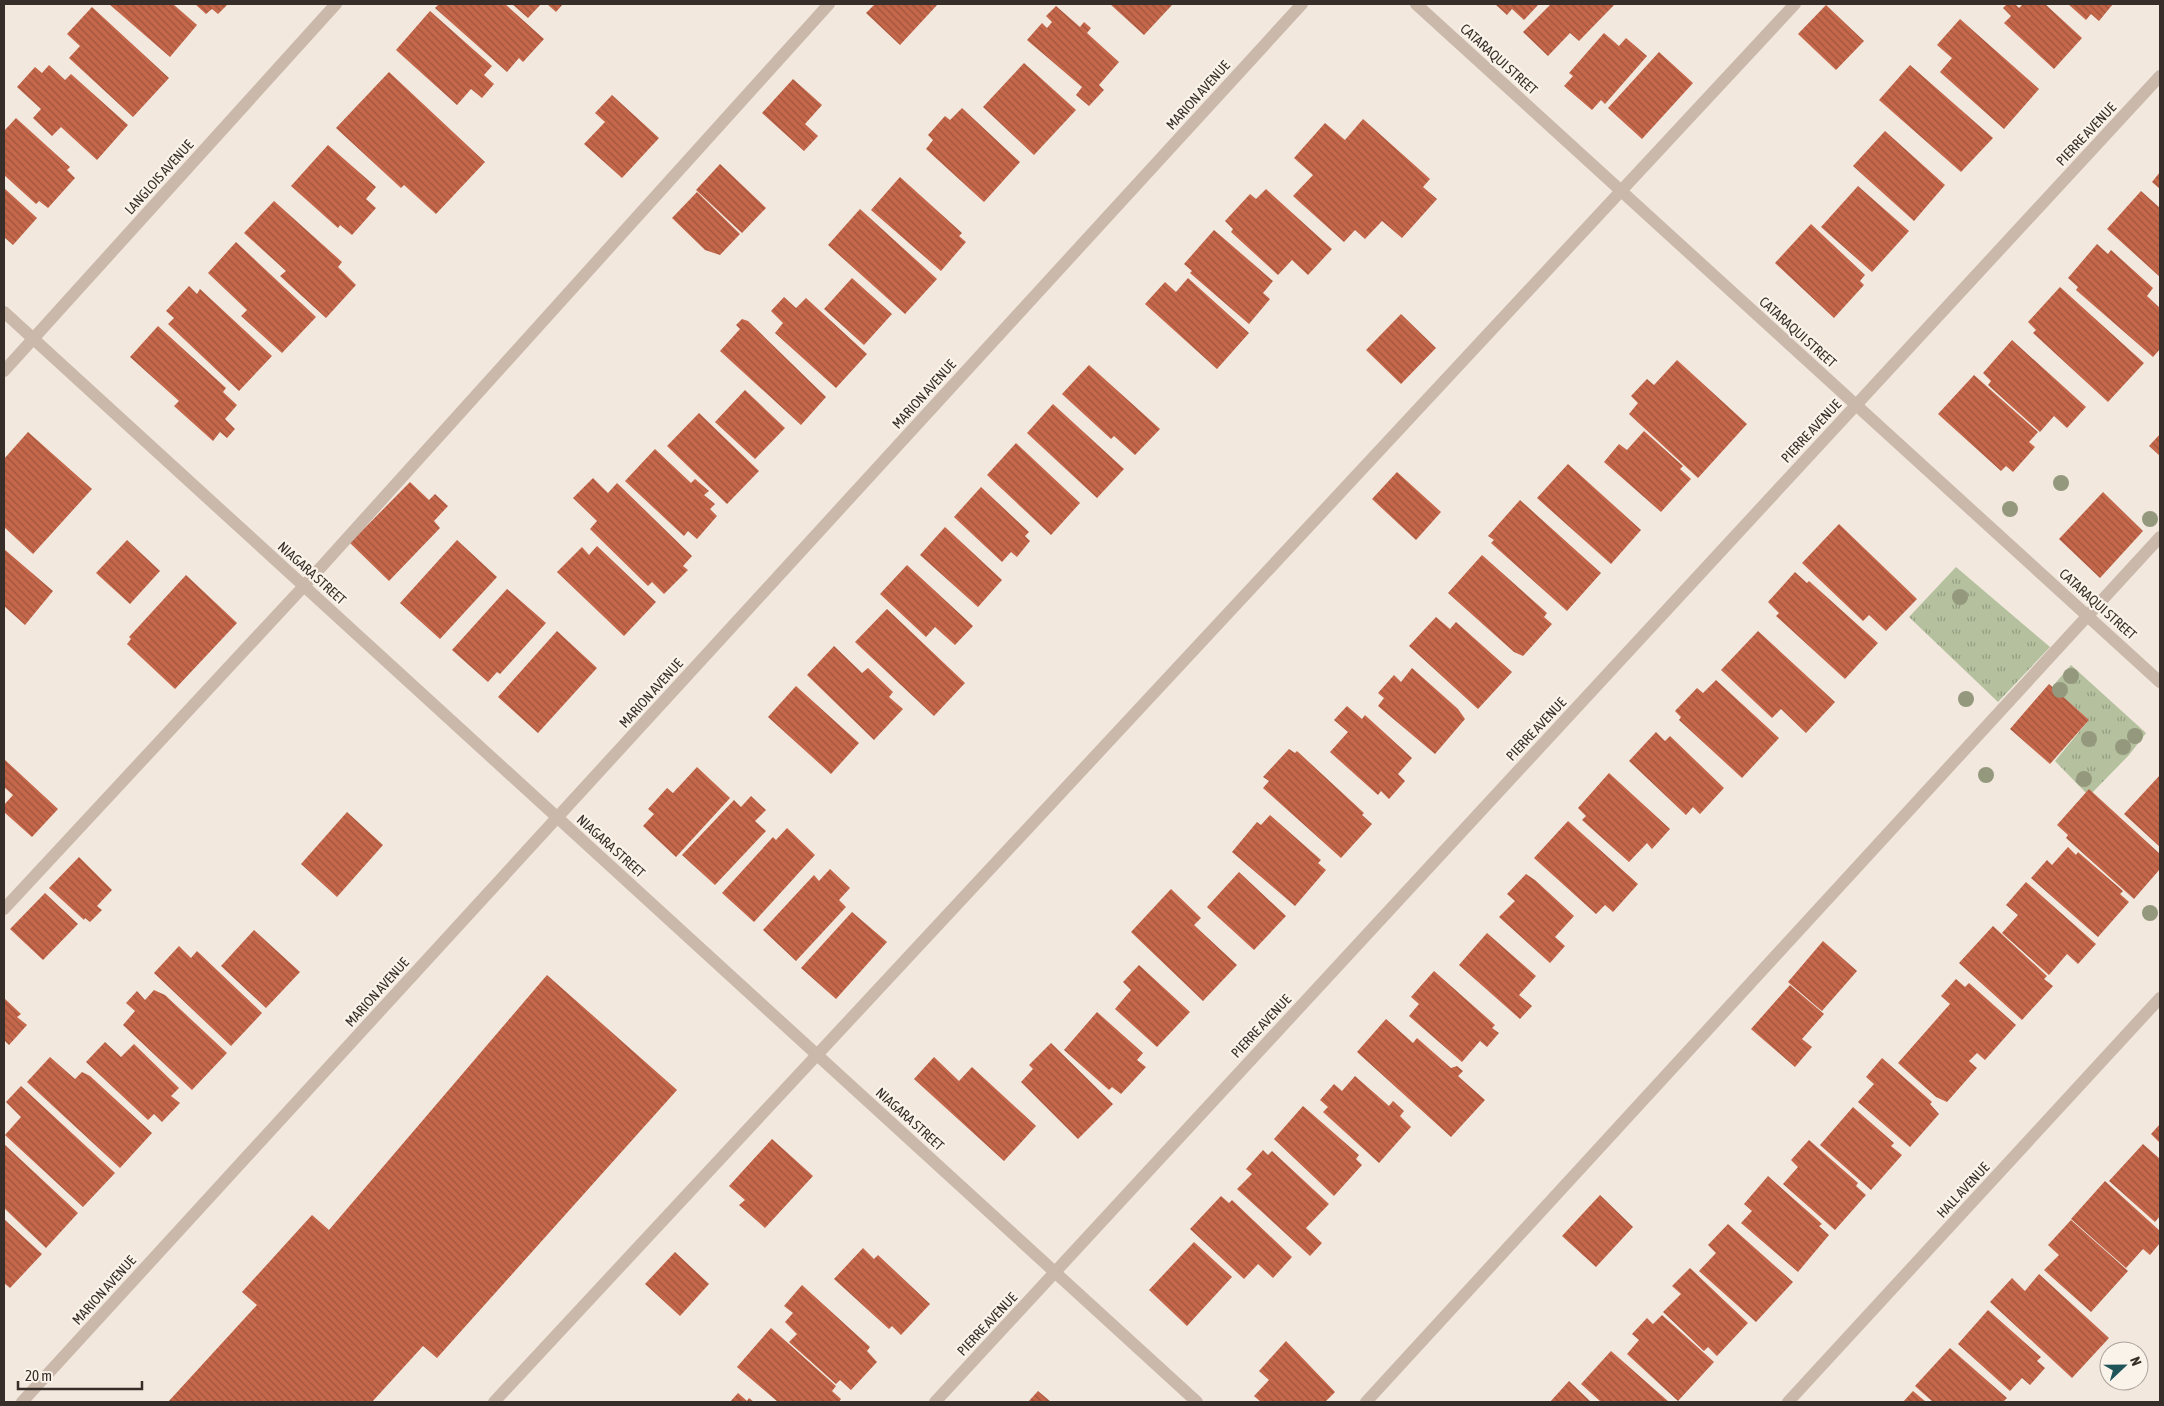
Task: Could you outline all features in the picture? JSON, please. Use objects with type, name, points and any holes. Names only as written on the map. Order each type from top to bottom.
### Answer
[{"type":"street","name":"LANGLOIS AVENUE","points":[[4,370],[336,4]]},
{"type":"street","points":[[4,909],[304,586],[829,4]]},
{"type":"street","name":"MARION AVENUE","points":[[22,1402],[1302,4]]},
{"type":"street","name":"CATARAQUI STREET","points":[[1416,4],[2160,682]]},
{"type":"street","points":[[494,1402],[1795,4]]},
{"type":"street","name":"PIERRE AVENUE","points":[[935,1402],[2160,76]]},
{"type":"street","name":"NIAGARA STREET","points":[[4,312],[1197,1402]]},
{"type":"street","points":[[1366,1402],[2160,537]]},
{"type":"street","name":"HALL AVENUE","points":[[1788,1402],[2160,998]]},
{"type":"green space","points":[[1956,567],[2050,647],[1998,702],[1909,617]]},
{"type":"green space","points":[[2071,665],[2146,733],[2129,755],[2089,796],[2055,761],[2089,720],[2052,687]]},
{"type":"building","points":[[109,4],[173,4],[197,25],[170,57]]},
{"type":"building","points":[[195,4],[228,4],[218,14],[212,9],[206,14]]},
{"type":"building","points":[[439,4],[505,4],[544,39],[523,62],[519,58],[507,72],[435,8]]},
{"type":"building","points":[[512,4],[541,4],[528,18]]},
{"type":"building","points":[[547,4],[563,4],[556,12]]},
{"type":"building","points":[[875,4],[938,4],[900,45],[866,13]]},
{"type":"building","points":[[1110,4],[1173,4],[1144,35]]},
{"type":"building","points":[[1495,4],[1539,4],[1524,20],[1512,9],[1507,15]]},
{"type":"building","points":[[1551,4],[1615,4],[1579,41],[1570,33],[1548,56],[1523,32]]},
{"type":"building","points":[[2007,4],[2015,4],[2019,8],[2023,4],[2045,4],[2082,38],[2054,69],[2004,23],[2011,16],[2003,8]]},
{"type":"building","points":[[2068,4],[2113,4],[2099,21],[2091,14],[2086,20]]},
{"type":"building","points":[[1826,5],[1864,41],[1836,70],[1798,34]]},
{"type":"building","points":[[1056,6],[1080,27],[1084,22],[1091,28],[1087,33],[1119,62],[1099,85],[1104,90],[1089,106],[1076,95],[1082,87],[1027,40],[1042,23],[1047,28],[1052,22],[1046,16]]},
{"type":"building","points":[[92,7],[169,78],[133,117],[69,58],[80,46],[67,34]]},
{"type":"building","points":[[430,11],[492,66],[484,75],[494,84],[482,98],[471,89],[457,105],[396,50]]},
{"type":"building","points":[[1960,19],[2039,89],[2004,129],[1940,72],[1952,58],[1937,45]]},
{"type":"building","points":[[1604,33],[1619,46],[1626,38],[1647,56],[1605,104],[1601,100],[1592,110],[1564,86],[1573,76],[1569,73]]},
{"type":"building","points":[[1659,52],[1693,83],[1642,139],[1608,108]]},
{"type":"building","points":[[1024,63],[1076,110],[1034,155],[983,107]]},
{"type":"building","points":[[49,65],[65,80],[71,74],[128,125],[97,160],[61,127],[52,136],[33,118],[41,109],[17,87],[35,67],[42,73]]},
{"type":"building","points":[[1910,65],[1993,138],[1961,172],[1879,100]]},
{"type":"building","points":[[389,72],[485,162],[436,214],[404,185],[401,188],[336,128]]},
{"type":"building","points":[[793,79],[822,105],[805,124],[818,136],[804,151],[762,113]]},
{"type":"building","points":[[612,95],[659,138],[622,178],[584,144],[605,122],[595,113]]},
{"type":"building","points":[[962,108],[1020,162],[984,202],[926,149],[933,140],[928,135],[945,116],[950,120]]},
{"type":"building","points":[[16,118],[70,167],[67,170],[75,178],[48,208],[39,201],[36,204],[4,175],[4,131]]},
{"type":"building","points":[[1363,119],[1430,179],[1423,187],[1437,199],[1402,238],[1382,221],[1365,239],[1355,230],[1344,242],[1293,196],[1313,175],[1294,158],[1325,123],[1345,140]]},
{"type":"building","points":[[1885,131],[1945,185],[1914,221],[1853,166]]},
{"type":"building","points":[[328,145],[376,187],[366,199],[376,208],[352,235],[340,225],[338,228],[291,186]]},
{"type":"building","points":[[720,164],[766,208],[742,233],[696,190]]},
{"type":"building","points":[[2160,172],[2160,189],[2152,182]]},
{"type":"building","points":[[900,177],[962,233],[959,236],[966,242],[941,271],[871,210]]},
{"type":"building","points":[[1858,186],[1909,231],[1872,272],[1821,227]]},
{"type":"building","points":[[4,188],[37,218],[13,245],[4,237]]},
{"type":"building","points":[[1266,189],[1332,249],[1308,275],[1292,260],[1278,275],[1231,232],[1233,229],[1225,221],[1250,194],[1256,199]]},
{"type":"building","points":[[2141,191],[2160,208],[2160,277],[2107,229]]},
{"type":"building","points":[[697,192],[740,234],[720,255],[705,250],[672,218]]},
{"type":"building","points":[[274,201],[342,262],[338,267],[356,285],[326,318],[280,276],[286,271],[244,233]]},
{"type":"building","points":[[860,209],[937,279],[905,314],[828,245]]},
{"type":"building","points":[[1811,224],[1865,275],[1860,281],[1864,285],[1834,318],[1775,263]]},
{"type":"building","points":[[1214,230],[1273,281],[1263,293],[1270,299],[1249,324],[1190,273],[1192,271],[1184,264]]},
{"type":"building","points":[[236,242],[316,317],[282,353],[241,316],[247,310],[208,273]]},
{"type":"building","points":[[2097,244],[2108,254],[2111,250],[2153,288],[2147,296],[2160,308],[2160,349],[2153,357],[2076,290],[2078,287],[2068,278]]},
{"type":"building","points":[[852,278],[892,314],[864,345],[824,309]]},
{"type":"building","points":[[1188,278],[1249,333],[1217,369],[1145,304],[1165,282],[1176,292]]},
{"type":"building","points":[[189,286],[197,294],[200,289],[272,356],[239,391],[168,324],[174,318],[166,311]]},
{"type":"building","points":[[2060,287],[2144,363],[2108,402],[2033,333],[2036,330],[2028,322]]},
{"type":"building","points":[[784,297],[796,308],[806,298],[867,354],[836,388],[775,333],[783,323],[771,311]]},
{"type":"building","points":[[1401,314],[1436,348],[1401,384],[1366,350]]},
{"type":"building","points":[[742,319],[748,321],[826,397],[801,425],[720,351],[740,329],[736,325]]},
{"type":"building","points":[[158,326],[226,388],[223,392],[237,405],[225,419],[235,429],[227,438],[220,432],[213,441],[174,406],[179,401],[130,357]]},
{"type":"building","points":[[2012,340],[2086,407],[2067,428],[2054,416],[2040,432],[1988,385],[1991,381],[1983,373]]},
{"type":"building","points":[[1677,360],[1747,424],[1698,478],[1629,414],[1638,403],[1631,396],[1647,379],[1654,385]]},
{"type":"building","points":[[1089,365],[1160,429],[1135,455],[1114,436],[1111,439],[1062,394]]},
{"type":"building","points":[[1974,375],[2038,432],[2029,442],[2035,447],[2013,472],[2006,466],[2001,471],[1938,414]]},
{"type":"building","points":[[745,390],[785,428],[755,459],[715,422]]},
{"type":"building","points":[[1053,404],[1124,469],[1097,498],[1027,433]]},
{"type":"building","points":[[699,413],[759,471],[727,504],[667,446]]},
{"type":"building","points":[[1644,431],[1683,466],[1680,469],[1691,479],[1661,512],[1604,462],[1619,444],[1627,450]]},
{"type":"building","points":[[28,432],[92,489],[33,554],[4,527],[4,459]]},
{"type":"building","points":[[2160,434],[2160,456],[2149,446]]},
{"type":"building","points":[[1016,443],[1080,503],[1051,535],[987,475]]},
{"type":"building","points":[[655,449],[691,483],[695,479],[709,491],[704,495],[715,504],[710,509],[717,516],[697,539],[688,531],[684,536],[625,481]]},
{"type":"building","points":[[1568,464],[1641,530],[1611,564],[1537,498]]},
{"type":"building","points":[[1397,472],[1441,512],[1416,540],[1372,499]]},
{"type":"building","points":[[593,478],[608,493],[617,483],[692,556],[683,566],[688,570],[664,594],[652,582],[648,586],[590,529],[597,521],[573,498]]},
{"type":"building","points":[[410,482],[429,500],[435,494],[448,506],[434,521],[440,528],[389,581],[350,543]]},
{"type":"building","points":[[981,487],[1029,532],[1025,536],[1030,541],[1017,557],[1011,552],[1002,562],[954,517]]},
{"type":"building","points":[[2103,492],[2143,531],[2100,578],[2059,539]]},
{"type":"building","points":[[1520,500],[1601,573],[1567,611],[1491,543],[1494,540],[1488,536]]},
{"type":"building","points":[[1839,524],[1917,599],[1886,631],[1869,615],[1863,621],[1802,563]]},
{"type":"building","points":[[945,527],[1002,580],[978,607],[920,555]]},
{"type":"building","points":[[127,540],[160,571],[130,604],[96,573]]},
{"type":"building","points":[[457,540],[497,577],[440,639],[400,603]]},
{"type":"building","points":[[597,546],[656,602],[624,636],[557,572],[582,547],[589,555]]},
{"type":"building","points":[[4,549],[53,591],[25,625],[4,606]]},
{"type":"building","points":[[1482,555],[1547,613],[1544,617],[1552,624],[1523,656],[1514,652],[1448,593]]},
{"type":"building","points":[[907,565],[973,626],[955,645],[935,627],[926,637],[880,594]]},
{"type":"building","points":[[1795,572],[1807,583],[1809,581],[1878,643],[1845,679],[1776,616],[1779,613],[1768,602]]},
{"type":"building","points":[[186,575],[237,623],[175,689],[127,644],[131,639],[129,637]]},
{"type":"building","points":[[507,589],[546,623],[500,674],[497,672],[488,682],[452,650]]},
{"type":"building","points":[[887,609],[965,683],[934,716],[855,642]]},
{"type":"building","points":[[1436,617],[1450,629],[1456,622],[1512,672],[1478,709],[1409,646]]},
{"type":"building","points":[[557,631],[597,668],[538,733],[498,697]]},
{"type":"building","points":[[1758,631],[1835,702],[1806,733],[1781,709],[1772,718],[1721,670]]},
{"type":"building","points":[[834,646],[862,673],[868,668],[893,692],[889,697],[903,709],[874,740],[807,675]]},
{"type":"building","points":[[1412,668],[1458,709],[1465,719],[1435,754],[1378,706],[1384,698],[1378,693],[1394,675],[1401,682]]},
{"type":"building","points":[[1716,680],[1779,738],[1742,778],[1679,720],[1681,717],[1675,711],[1697,688],[1703,693]]},
{"type":"building","points":[[2049,684],[2089,720],[2050,764],[2010,729]]},
{"type":"building","points":[[796,686],[859,743],[831,774],[768,717]]},
{"type":"building","points":[[1347,706],[1362,719],[1365,715],[1412,758],[1398,774],[1405,781],[1389,799],[1381,791],[1378,795],[1330,752],[1348,732],[1334,720]]},
{"type":"building","points":[[1656,732],[1665,741],[1670,736],[1724,788],[1700,814],[1693,807],[1686,815],[1629,761]]},
{"type":"building","points":[[1289,749],[1295,753],[1297,751],[1364,813],[1362,815],[1372,824],[1341,858],[1263,788],[1269,781],[1263,777]]},
{"type":"building","points":[[4,759],[58,809],[32,837],[4,812],[4,805],[13,795],[4,787]]},
{"type":"building","points":[[697,767],[730,798],[676,857],[643,826],[654,814],[648,809],[667,788],[673,793]]},
{"type":"building","points":[[1609,773],[1670,829],[1652,849],[1647,843],[1629,862],[1582,820],[1586,816],[1578,808]]},
{"type":"building","points":[[2160,775],[2160,847],[2124,814]]},
{"type":"building","points":[[2089,789],[2160,854],[2160,869],[2134,899],[2066,838],[2068,835],[2057,825]]},
{"type":"building","points":[[751,796],[766,810],[755,821],[766,831],[715,885],[682,855],[734,800],[741,807]]},
{"type":"building","points":[[347,812],[383,845],[337,897],[301,864]]},
{"type":"building","points":[[1270,815],[1321,860],[1318,863],[1326,870],[1295,906],[1232,852],[1257,822],[1261,825]]},
{"type":"building","points":[[1568,821],[1638,884],[1613,912],[1605,905],[1596,914],[1534,858]]},
{"type":"building","points":[[787,828],[815,855],[754,922],[722,893],[773,837],[776,840]]},
{"type":"building","points":[[2068,847],[2076,855],[2078,852],[2123,891],[2120,894],[2129,902],[2098,937],[2031,878],[2047,860],[2052,865]]},
{"type":"building","points":[[79,857],[112,890],[97,906],[102,910],[90,922],[85,918],[84,920],[49,888]]},
{"type":"building","points":[[830,869],[850,888],[839,900],[846,907],[796,961],[763,930],[814,875],[819,881]]},
{"type":"building","points":[[1239,872],[1286,916],[1254,950],[1207,907]]},
{"type":"building","points":[[1526,874],[1574,916],[1555,937],[1565,946],[1550,963],[1499,917],[1515,901],[1507,894]]},
{"type":"building","points":[[2026,882],[2096,944],[2078,964],[2067,954],[2049,975],[2002,933],[2018,915],[2006,905]]},
{"type":"building","points":[[1171,889],[1201,918],[1194,925],[1237,965],[1203,1001],[1131,932]]},
{"type":"building","points":[[45,893],[78,924],[43,960],[10,929]]},
{"type":"building","points":[[852,912],[887,942],[836,999],[801,968]]},
{"type":"building","points":[[1993,926],[2047,976],[2044,979],[2053,986],[2022,1020],[1959,963]]},
{"type":"building","points":[[254,930],[300,972],[266,1008],[221,966]]},
{"type":"building","points":[[1487,933],[1536,976],[1519,995],[1532,1006],[1520,1019],[1459,965]]},
{"type":"building","points":[[1823,941],[1857,971],[1822,1011],[1788,982]]},
{"type":"building","points":[[179,946],[191,958],[197,951],[262,1013],[231,1046],[154,973]]},
{"type":"building","points":[[1139,965],[1190,1012],[1157,1047],[1115,1009],[1131,990],[1123,982]]},
{"type":"building","points":[[1434,971],[1495,1025],[1492,1028],[1499,1033],[1487,1047],[1480,1041],[1462,1062],[1409,1016],[1419,1004],[1411,997]]},
{"type":"building","points":[[547,975],[677,1090],[437,1358],[423,1346],[372,1402],[168,1402],[257,1305],[242,1292],[312,1215],[329,1230]]},
{"type":"building","points":[[1956,979],[1965,987],[1969,983],[2016,1025],[1985,1060],[1977,1053],[1969,1061],[1977,1068],[1947,1102],[1936,1097],[1898,1063],[1950,1004],[1941,996]]},
{"type":"building","points":[[1790,985],[1824,1014],[1802,1039],[1812,1047],[1795,1067],[1751,1029]]},
{"type":"building","points":[[154,990],[165,995],[227,1053],[192,1090],[123,1025],[135,1011],[126,1003],[137,991],[145,1000]]},
{"type":"building","points":[[4,998],[21,1014],[17,1017],[27,1025],[9,1045],[4,1040]]},
{"type":"building","points":[[1097,1012],[1143,1053],[1137,1060],[1146,1067],[1121,1094],[1112,1087],[1109,1090],[1064,1050]]},
{"type":"building","points":[[1386,1019],[1413,1043],[1417,1038],[1451,1068],[1457,1066],[1463,1071],[1458,1076],[1485,1100],[1451,1137],[1357,1052]]},
{"type":"building","points":[[105,1042],[121,1057],[134,1044],[179,1088],[171,1096],[180,1103],[162,1122],[154,1114],[148,1120],[86,1062]]},
{"type":"building","points":[[1051,1043],[1113,1104],[1078,1139],[1021,1082],[1033,1069],[1029,1065]]},
{"type":"building","points":[[50,1057],[75,1079],[82,1072],[90,1076],[152,1133],[120,1168],[27,1082]]},
{"type":"building","points":[[934,1057],[959,1081],[972,1067],[1036,1126],[1004,1161],[914,1079]]},
{"type":"building","points":[[1882,1058],[1932,1102],[1930,1104],[1939,1114],[1910,1147],[1858,1102],[1874,1084],[1866,1077]]},
{"type":"building","points":[[1355,1076],[1389,1106],[1393,1101],[1404,1111],[1400,1116],[1411,1127],[1379,1163],[1323,1112],[1328,1107],[1320,1100],[1334,1084],[1342,1091]]},
{"type":"building","points":[[21,1086],[115,1173],[83,1207],[5,1135],[21,1117],[6,1102]]},
{"type":"building","points":[[1303,1106],[1359,1155],[1356,1159],[1362,1165],[1334,1196],[1274,1139]]},
{"type":"building","points":[[1853,1107],[1894,1143],[1891,1146],[1902,1155],[1871,1190],[1820,1145]]},
{"type":"building","points":[[2160,1124],[2160,1143],[2151,1134]]},
{"type":"building","points":[[772,1139],[813,1176],[765,1228],[739,1205],[745,1200],[729,1186]]},
{"type":"building","points":[[1809,1140],[1858,1183],[1856,1186],[1866,1195],[1835,1230],[1783,1184],[1798,1167],[1791,1160]]},
{"type":"building","points":[[4,1144],[78,1213],[46,1248],[4,1208]]},
{"type":"building","points":[[2143,1144],[2160,1159],[2160,1216],[2155,1222],[2109,1181]]},
{"type":"building","points":[[1263,1150],[1268,1155],[1272,1151],[1329,1204],[1306,1228],[1322,1243],[1310,1256],[1237,1189],[1252,1174],[1246,1169]]},
{"type":"building","points":[[1768,1176],[1822,1224],[1819,1226],[1829,1235],[1798,1272],[1741,1223],[1752,1211],[1744,1204]]},
{"type":"building","points":[[2105,1181],[2160,1231],[2160,1243],[2150,1255],[2143,1249],[2126,1268],[2071,1219]]},
{"type":"building","points":[[1600,1195],[1633,1227],[1596,1267],[1562,1236]]},
{"type":"building","points":[[1221,1196],[1229,1203],[1232,1200],[1292,1257],[1273,1278],[1258,1264],[1244,1279],[1190,1229]]},
{"type":"building","points":[[4,1219],[42,1254],[10,1288],[4,1283]]},
{"type":"building","points":[[2071,1220],[2128,1271],[2091,1312],[2044,1270],[2059,1255],[2048,1245]]},
{"type":"building","points":[[1728,1224],[1793,1282],[1756,1322],[1699,1271],[1716,1253],[1708,1245]]},
{"type":"building","points":[[1194,1242],[1232,1277],[1187,1326],[1149,1290]]},
{"type":"building","points":[[863,1248],[874,1259],[878,1255],[930,1304],[901,1335],[892,1326],[889,1329],[834,1279]]},
{"type":"building","points":[[675,1252],[709,1284],[680,1316],[645,1284]]},
{"type":"building","points":[[1690,1268],[1748,1323],[1717,1356],[1708,1347],[1704,1351],[1663,1312],[1681,1294],[1672,1286]]},
{"type":"building","points":[[2039,1274],[2109,1338],[2106,1341],[2099,1341],[2099,1349],[2072,1378],[1990,1302],[2012,1278],[2025,1291]]},
{"type":"building","points":[[802,1285],[870,1347],[867,1351],[877,1362],[851,1390],[840,1380],[836,1384],[789,1342],[797,1334],[785,1322],[793,1313],[784,1306]]},
{"type":"building","points":[[1988,1310],[2041,1357],[2037,1361],[2045,1368],[2030,1385],[2022,1378],[2010,1391],[1958,1344]]},
{"type":"building","points":[[1662,1315],[1714,1362],[1678,1401],[1627,1354],[1639,1340],[1632,1334],[1647,1318],[1653,1324]]},
{"type":"building","points":[[771,1328],[836,1386],[832,1391],[841,1399],[839,1402],[778,1402],[737,1367]]},
{"type":"building","points":[[1286,1341],[1335,1392],[1325,1402],[1261,1402],[1254,1396],[1269,1380],[1259,1371]]},
{"type":"building","points":[[1950,1348],[2007,1398],[2003,1402],[1933,1402],[1915,1386]]},
{"type":"building","points":[[1611,1351],[1669,1402],[1601,1402],[1581,1384]]},
{"type":"building","points":[[1569,1381],[1591,1402],[1550,1402]]},
{"type":"building","points":[[1038,1391],[1051,1402],[1028,1402]]},
{"type":"building","points":[[1913,1391],[1926,1402],[1903,1402]]},
{"type":"building","points":[[738,1393],[747,1401],[749,1398],[754,1402],[730,1402]]}]
